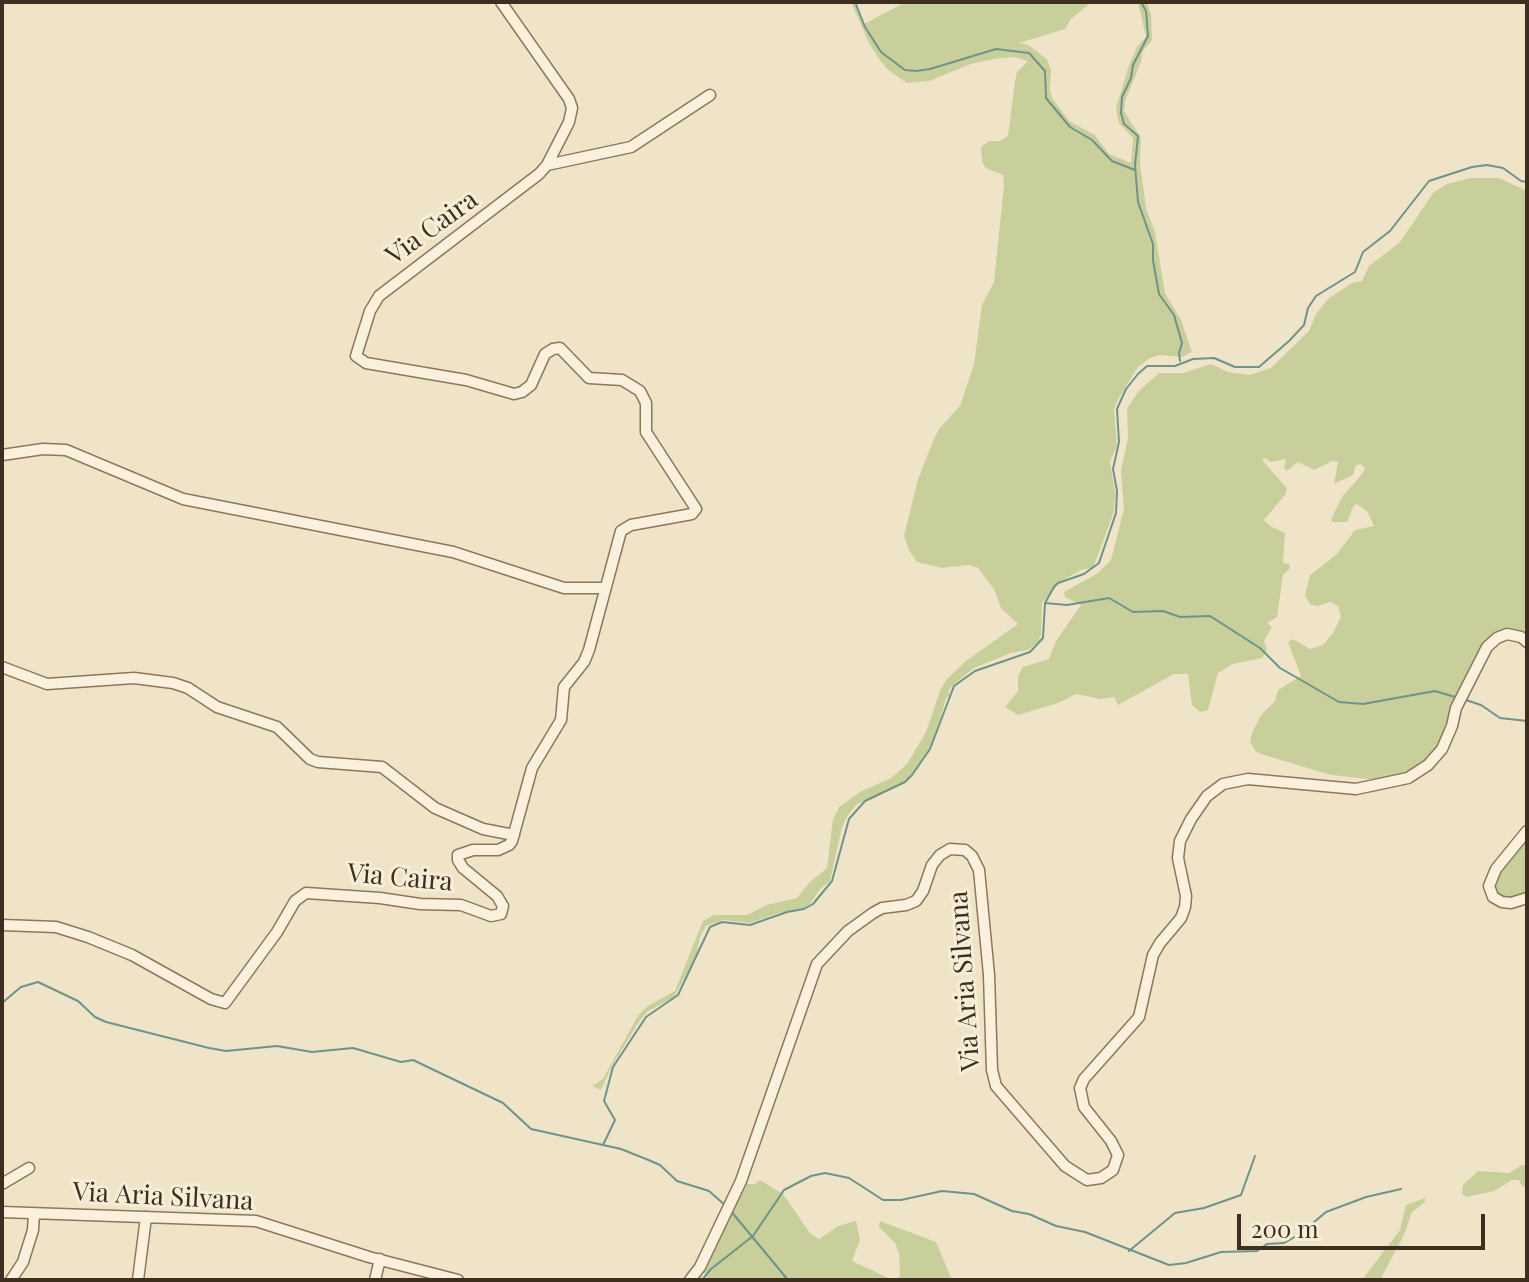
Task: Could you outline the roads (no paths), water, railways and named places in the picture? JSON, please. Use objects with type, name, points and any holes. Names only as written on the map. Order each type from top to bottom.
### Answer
[{"type":"street","name":"Via Caira","points":[[2,925],[56,927],[88,937],[132,955],[211,999],[225,1003],[277,932],[295,901],[306,893],[461,905],[499,916],[503,910],[501,901],[491,889],[463,868],[458,855],[464,851],[509,845],[532,768],[561,720],[564,687],[587,656],[616,544],[624,528],[692,514],[696,509],[646,432],[646,403],[640,391],[622,380],[589,378],[560,348],[545,354],[531,385],[514,394],[466,380],[366,363],[356,356],[370,311],[384,291],[442,251],[547,165],[569,122],[571,104],[501,2]]},
{"type":"street","name":"Via Caira","points":[[547,165],[631,147],[710,95]]},
{"type":"street","points":[[2,455],[43,449],[66,450],[183,499],[453,552],[564,588],[605,588]]},
{"type":"street","name":"Via Aria Silvana","points":[[690,1280],[741,1181],[811,978],[822,956],[848,931],[877,910],[916,901],[936,859],[945,852],[955,848],[965,850],[972,856],[981,880],[989,975],[992,1070],[996,1086],[1070,1171],[1091,1180],[1110,1173],[1117,1160],[1116,1150],[1084,1107],[1080,1088],[1084,1079],[1139,1017],[1153,955],[1181,918],[1185,907],[1186,896],[1178,858],[1180,841],[1207,796],[1223,784],[1248,779],[1356,789],[1408,778],[1428,765],[1442,749],[1456,708],[1487,647],[1507,634],[1527,642]]},
{"type":"street","points":[[2,667],[53,684],[134,678],[173,683],[188,688],[217,707],[277,727],[310,759],[382,767],[435,808],[483,829],[514,835]]},
{"type":"street","points":[[1527,831],[1492,876],[1489,890],[1493,897],[1506,903],[1527,898]]},
{"type":"street","points":[[2,1184],[29,1168]]},
{"type":"street","name":"Via Aria Silvana","points":[[2,1212],[256,1221],[458,1280]]},
{"type":"street","points":[[11,1280],[23,1262],[33,1230],[34,1214]]},
{"type":"street","points":[[138,1280],[146,1217]]},
{"type":"street","points":[[375,1280],[380,1259]]},
{"type":"waterway","points":[[855,2],[865,27],[881,52],[905,70],[930,69],[996,49],[1029,53],[1045,71],[1046,98],[1070,127],[1092,140],[1112,161],[1135,170]]},
{"type":"waterway","points":[[1141,2],[1146,11],[1148,36],[1133,65],[1122,97],[1121,113],[1124,124],[1138,136],[1135,165],[1138,202],[1153,244],[1159,294],[1174,315],[1182,343],[1180,361]]},
{"type":"waterway","points":[[603,1145],[615,1120],[604,1101],[613,1067],[646,1017],[678,995],[710,927],[722,922],[750,925],[813,904],[832,881],[849,819],[865,801],[905,782],[912,775],[930,749],[954,686],[975,671],[1030,652],[1043,638],[1045,603],[1054,587],[1084,574],[1099,563],[1116,513],[1117,491],[1113,469],[1119,442],[1117,409],[1126,389],[1138,374],[1147,366],[1175,366],[1193,359],[1214,358],[1235,367],[1259,367],[1304,325],[1308,308],[1316,296],[1355,272],[1363,252],[1390,231],[1429,181],[1487,165],[1503,168],[1527,182]]},
{"type":"waterway","points":[[1045,603],[1067,605],[1109,598],[1133,612],[1163,611],[1180,617],[1210,616],[1260,648],[1280,668],[1339,702],[1363,704],[1435,691],[1455,697]]},
{"type":"waterway","points":[[1466,700],[1481,705],[1500,718],[1527,721]]},
{"type":"waterway","points":[[2,1003],[21,987],[38,982],[78,1001],[95,1017],[106,1022],[209,1048],[226,1051],[277,1046],[312,1052],[353,1048],[401,1062],[413,1060],[503,1103],[531,1129],[621,1149],[660,1165],[677,1181],[709,1191],[726,1206]]},
{"type":"waterway","points":[[1129,1251],[1175,1213],[1204,1208],[1241,1195],[1255,1156]]},
{"type":"waterway","points":[[702,1280],[711,1269],[753,1236],[784,1190],[811,1176],[825,1173],[849,1178],[883,1200],[901,1200],[942,1191],[974,1194],[1012,1211],[1085,1232],[1169,1265],[1221,1252],[1257,1251],[1267,1244],[1284,1243],[1326,1212],[1366,1197],[1401,1189]]},
{"type":"waterway","points":[[730,1210],[788,1280]]}]
